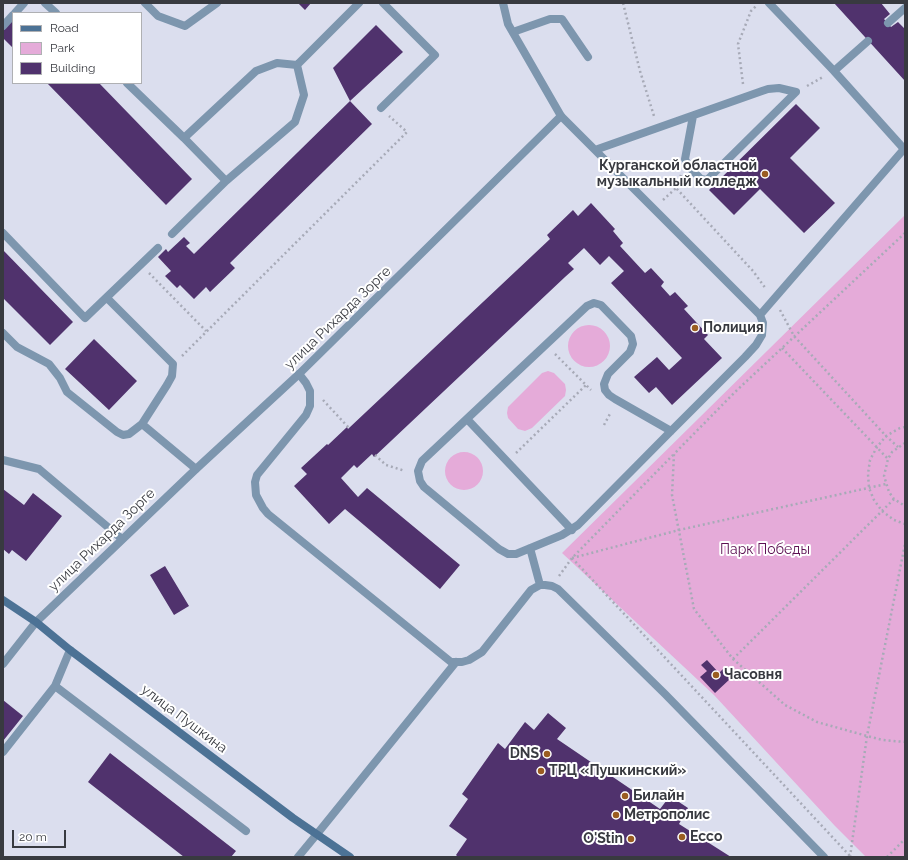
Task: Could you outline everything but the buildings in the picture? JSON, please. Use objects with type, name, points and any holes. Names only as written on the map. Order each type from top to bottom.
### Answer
[{"type":"main road","name":"улица Пушкина","points":[[3,600],[36,622],[70,650],[350,857]]},
{"type":"street","points":[[16,12],[24,3]]},
{"type":"street","points":[[45,3],[55,12]]},
{"type":"street","points":[[145,3],[158,16],[185,26],[217,3]]},
{"type":"street","points":[[296,65],[359,3]]},
{"type":"street","points":[[381,108],[435,55],[383,3]]},
{"type":"street","points":[[503,3],[508,24],[512,32],[561,116],[760,315],[763,323],[763,331],[760,340],[756,345],[671,431],[578,525],[572,530],[516,554],[503,553],[424,487],[418,476],[418,471],[422,461],[587,306],[594,303],[601,305],[631,336],[633,344],[630,352],[608,374],[604,384],[605,390],[615,399],[671,431]]},
{"type":"street","points":[[760,315],[904,149],[834,71],[769,3]]},
{"type":"street","points":[[888,23],[905,8]]},
{"type":"street","points":[[3,26],[12,16]]},
{"type":"street","points":[[512,32],[550,19],[562,19],[588,57]]},
{"type":"street","points":[[834,71],[868,41]]},
{"type":"street","points":[[184,138],[256,71],[277,63],[296,65]]},
{"type":"street","points":[[172,234],[226,181],[295,122],[304,95],[296,65]]},
{"type":"street","points":[[128,84],[226,181]]},
{"type":"street","points":[[595,150],[745,97],[774,88],[787,89],[796,92],[707,180],[701,179],[689,167],[685,159],[692,116]]},
{"type":"street","name":"улица Рихарда Зорге","points":[[3,664],[36,622],[196,469],[302,377],[561,116]]},
{"type":"street","points":[[3,233],[85,318],[158,248]]},
{"type":"street","points":[[3,333],[17,347],[50,364],[60,378],[67,392],[117,432],[123,435],[129,434],[142,424],[167,385],[172,376],[173,364],[107,298]]},
{"type":"street","points":[[302,377],[310,392],[310,406],[306,415],[258,475],[254,488],[258,502],[268,514],[451,662],[469,660],[482,652],[531,590],[540,586],[552,586],[558,589],[665,694],[824,857]]},
{"type":"street","points":[[467,419],[572,530]]},
{"type":"street","points":[[142,424],[196,469]]},
{"type":"street","points":[[3,460],[39,469],[122,539]]},
{"type":"street","points":[[530,548],[540,586]]},
{"type":"street","points":[[3,752],[55,686],[70,650]]},
{"type":"street","points":[[298,857],[456,662]]},
{"type":"street","points":[[55,686],[246,830]]},
{"type":"path","points":[[623,3],[640,71],[658,128]]},
{"type":"path","points":[[745,97],[738,44],[751,11],[759,3]]},
{"type":"path","points":[[796,92],[834,71]]},
{"type":"path","points":[[173,364],[407,132],[381,108]]},
{"type":"path","points":[[654,209],[676,188]]},
{"type":"path","points":[[552,586],[572,558],[735,392],[905,233]]},
{"type":"path","points":[[140,265],[206,331]]},
{"type":"path","points":[[546,345],[596,395]]},
{"type":"path","points":[[782,348],[888,459]]},
{"type":"path","points":[[302,377],[349,428]]},
{"type":"path","points":[[507,462],[586,385]]},
{"type":"path","points":[[905,427],[900,428],[886,436],[877,447],[870,460],[868,474],[874,500],[882,511],[894,520],[905,524]]},
{"type":"path","points":[[905,443],[892,452],[888,459],[884,476],[889,492],[894,499],[905,506]]},
{"type":"path","points":[[674,454],[672,495],[694,609],[733,659],[785,705],[817,722],[883,740],[905,742]]},
{"type":"path","points":[[375,455],[386,465],[418,476]]},
{"type":"path","points":[[572,558],[678,530],[886,484]]},
{"type":"path","points":[[733,659],[894,499]]},
{"type":"path","points":[[850,857],[867,736],[905,544]]},
{"type":"path","points":[[572,558],[850,857]]},
{"type":"path","points":[[887,857],[905,839]]},
{"type":"green space","name":"Парк Победы","points":[[905,215],[905,857],[866,857],[835,826],[714,695],[562,553]]},
{"type":"green space","points":[[585,325],[593,325],[601,328],[607,334],[610,346],[607,358],[601,364],[593,367],[585,367],[577,364],[571,358],[568,350],[568,342],[571,334],[577,328]]},
{"type":"green space","points":[[548,371],[554,373],[565,384],[565,396],[532,428],[525,431],[518,429],[508,418],[508,407],[542,373]]},
{"type":"green space","points":[[460,452],[468,452],[478,457],[482,464],[482,478],[478,485],[468,490],[460,490],[450,485],[448,482],[445,475],[445,467],[450,457],[453,455]]},
{"type":"place","name":"Курганской областной музыкальный колледж","points":[[765,174]]},
{"type":"place","name":"Полиция","points":[[695,328]]},
{"type":"place","name":"Часовня","points":[[716,675]]},
{"type":"place","name":"DNS","points":[[547,754]]},
{"type":"place","name":"ТРЦ «Пушкинский»","points":[[541,771]]},
{"type":"place","name":"Билайн","points":[[625,796]]},
{"type":"place","name":"Метрополис","points":[[616,815]]},
{"type":"place","name":"Ecco","points":[[682,837]]},
{"type":"place","name":"O'Stin","points":[[631,839]]}]
